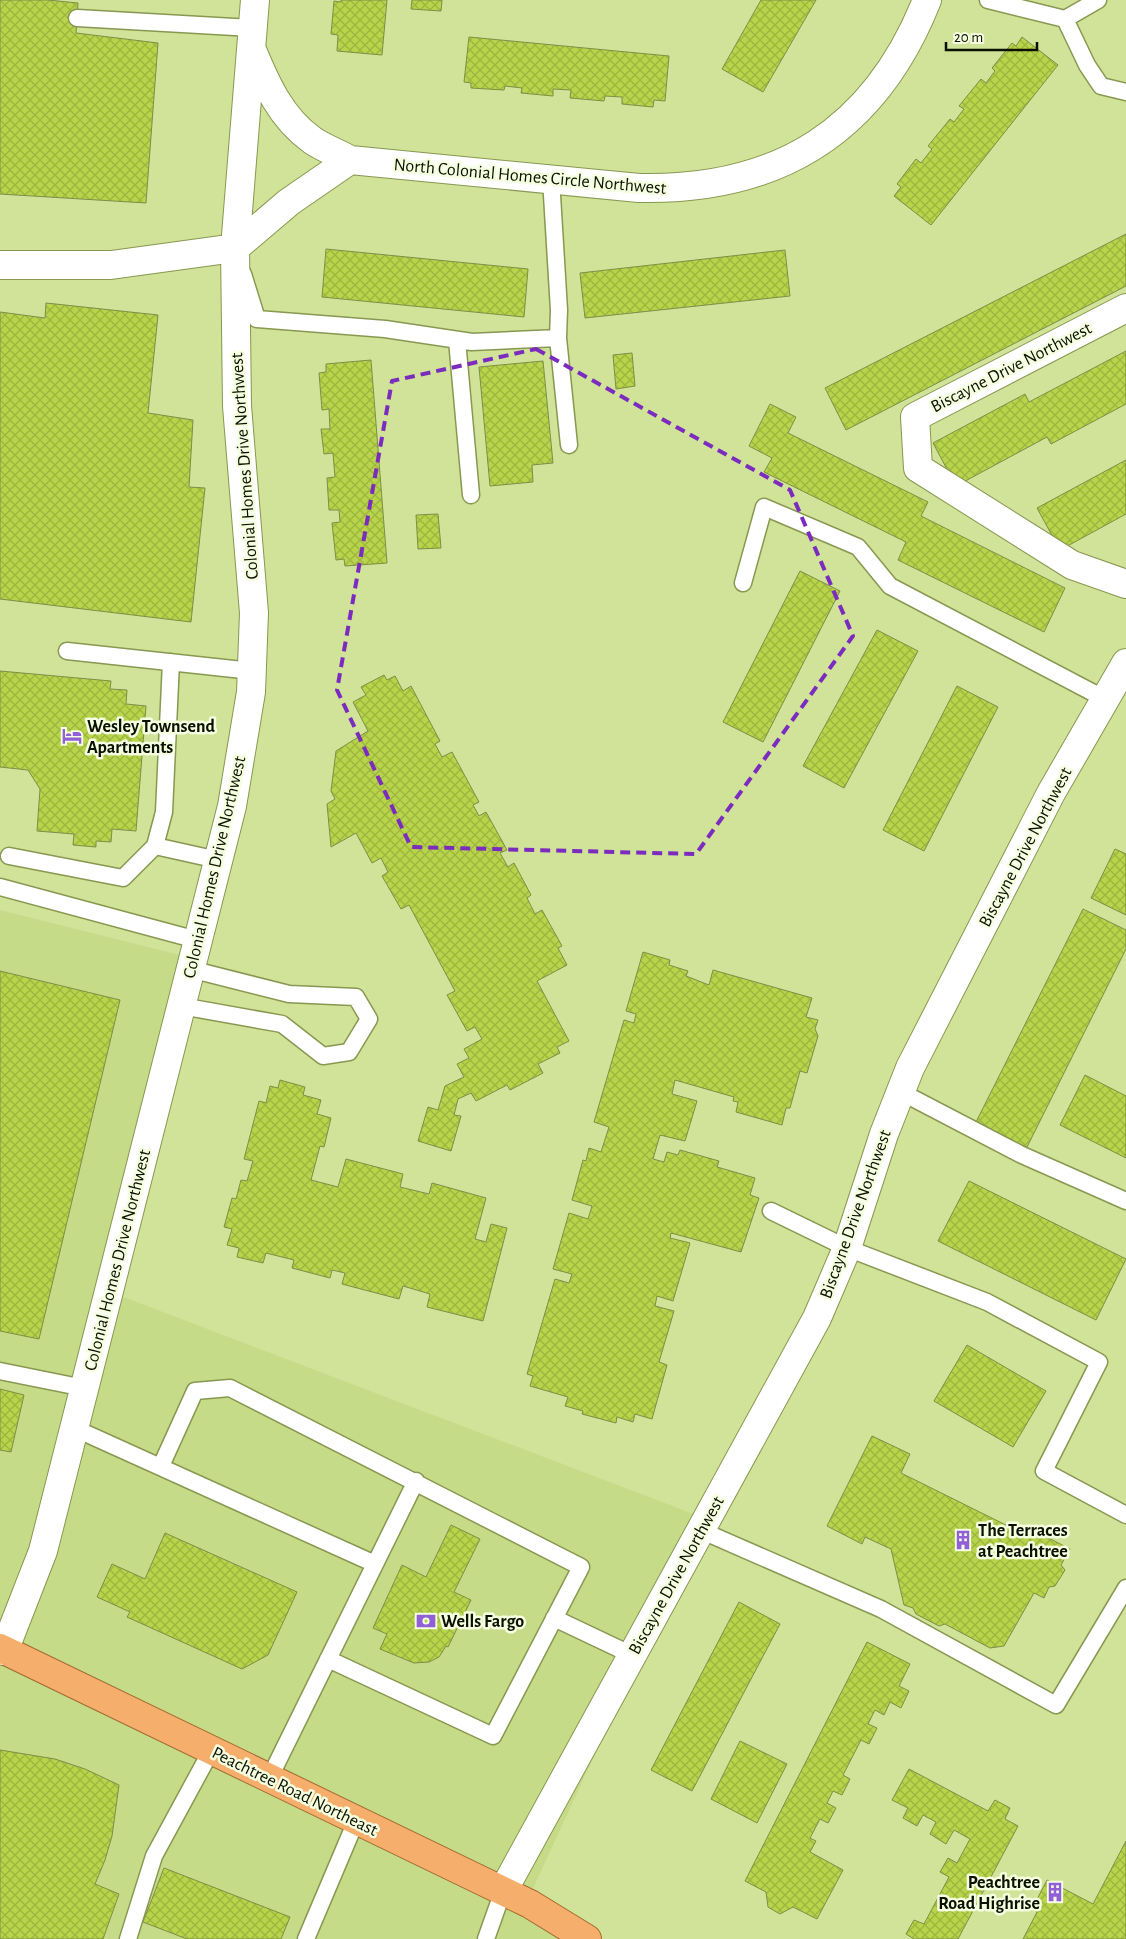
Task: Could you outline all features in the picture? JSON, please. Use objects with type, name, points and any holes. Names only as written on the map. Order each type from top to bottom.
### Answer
[{"type":"highway","name":"Peachtree Road Northeast","points":[[2,1649],[530,1904],[587,1939]]},
{"type":"street","name":"Colonial Homes Drive Northwest","points":[[2,1649],[43,1551],[232,806],[251,692],[254,612],[237,406],[235,248],[254,0]]},
{"type":"street","name":"North Colonial Homes Circle Northwest","points":[[251,37],[269,90],[288,118],[312,140],[350,160],[639,188],[678,189],[716,184],[758,173],[794,157],[830,134],[864,105],[892,72],[914,34],[927,0]]},
{"type":"street","points":[[0,265],[111,264],[235,248],[289,202],[350,160]]},
{"type":"street","name":"Biscayne Drive Northwest","points":[[1126,308],[915,416],[918,468],[1072,566],[1126,584]]},
{"type":"street","name":"Biscayne Drive Northwest","points":[[503,1891],[817,1318],[847,1248],[884,1134],[910,1068],[1046,802],[1126,663]]},
{"type":"lane","points":[[988,0],[1065,19],[1098,0]]},
{"type":"lane","points":[[77,18],[251,37]]},
{"type":"lane","points":[[1065,19],[1087,64],[1101,86],[1126,92]]},
{"type":"lane","points":[[551,179],[559,310],[558,338],[569,445]]},
{"type":"lane","points":[[235,248],[257,319],[386,329],[472,342],[558,338]]},
{"type":"lane","points":[[457,340],[471,495]]},
{"type":"lane","points":[[743,583],[764,507],[858,547],[890,586],[1105,699]]},
{"type":"lane","points":[[67,651],[252,672]]},
{"type":"lane","points":[[9,856],[123,878],[155,846],[164,812],[171,662]]},
{"type":"lane","points":[[155,846],[218,860]]},
{"type":"lane","points":[[0,887],[198,940]]},
{"type":"lane","points":[[181,1006],[282,1024],[323,1056],[349,1052],[369,1018],[356,996],[289,994],[190,969]]},
{"type":"lane","points":[[901,1092],[1022,1155],[1126,1202]]},
{"type":"lane","points":[[772,1211],[847,1248],[987,1302],[1099,1362],[1044,1471],[1126,1515]]},
{"type":"lane","points":[[0,1371],[84,1388]]},
{"type":"lane","points":[[161,1466],[195,1391],[230,1388],[416,1481],[581,1567],[493,1736],[328,1659]]},
{"type":"lane","points":[[74,1428],[375,1564]]},
{"type":"lane","points":[[269,1779],[416,1481]]},
{"type":"lane","points":[[700,1530],[881,1608],[1056,1706],[1126,1588]]},
{"type":"lane","points":[[554,1618],[632,1655]]},
{"type":"lane","points":[[132,1938],[154,1856],[211,1751]]},
{"type":"lane","points":[[306,1939],[356,1821]]},
{"type":"lane","points":[[486,1939],[503,1891]]},
{"type":"highlighted area","points":[[536,349],[790,490],[853,636],[696,854],[411,847],[337,690],[392,381]]},
{"type":"shaded area","points":[[0,910],[192,958],[121,1296],[704,1518],[529,1897],[591,1939],[0,1939]]},
{"type":"building","points":[[0,0],[48,0],[78,3],[76,33],[158,43],[146,203],[0,194]]},
{"type":"building","points":[[341,0],[387,0],[382,55],[337,51],[338,35],[331,34],[334,1],[341,2]]},
{"type":"building","points":[[412,0],[442,0],[441,11],[411,9]]},
{"type":"building","points":[[761,0],[816,0],[763,92],[722,69]]},
{"type":"building","points":[[469,37],[669,56],[665,101],[654,100],[653,107],[622,104],[622,97],[605,96],[604,101],[570,98],[571,90],[553,89],[553,96],[521,93],[522,88],[505,86],[504,90],[471,88],[471,83],[464,82]]},
{"type":"building","points":[[1022,37],[1058,65],[931,225],[894,196],[901,187],[897,184],[916,159],[921,163],[932,149],[928,146],[950,119],[954,122],[964,109],[959,106],[981,79],[986,83],[995,71],[992,68],[1012,43],[1016,46]]},
{"type":"building","points":[[1126,234],[1126,286],[846,430],[825,388]]},
{"type":"building","points":[[326,249],[528,269],[524,317],[322,297]]},
{"type":"building","points":[[785,250],[790,296],[585,318],[580,273]]},
{"type":"building","points":[[46,303],[158,315],[148,413],[193,420],[189,487],[205,488],[191,622],[0,599],[0,312],[45,318]]},
{"type":"building","points":[[1126,351],[1126,404],[1051,444],[1047,437],[956,486],[933,443],[1025,394],[1029,402]]},
{"type":"building","points":[[632,353],[635,386],[616,389],[613,355]]},
{"type":"building","points":[[371,360],[387,563],[345,566],[344,559],[336,560],[332,523],[340,522],[339,510],[329,510],[327,478],[335,477],[333,453],[324,454],[321,429],[330,429],[329,409],[322,410],[319,373],[326,372],[326,364]]},
{"type":"building","points":[[543,361],[553,463],[532,465],[533,482],[490,486],[479,367]]},
{"type":"building","points":[[770,404],[796,417],[788,433],[928,502],[921,516],[1065,588],[1044,632],[898,560],[906,542],[764,472],[772,458],[749,446]]},
{"type":"building","points":[[1126,460],[1126,514],[1060,550],[1037,508]]},
{"type":"building","points":[[438,514],[441,548],[418,549],[416,515]]},
{"type":"building","points":[[800,571],[840,591],[763,742],[723,722]]},
{"type":"building","points":[[877,630],[918,651],[844,788],[803,766]]},
{"type":"building","name":"Wesley Townsend Apartments","points":[[0,671],[111,681],[110,689],[127,690],[126,704],[146,706],[136,831],[112,829],[111,842],[96,841],[96,847],[73,845],[74,834],[37,831],[40,789],[28,770],[0,767]]},
{"type":"building","points":[[384,675],[387,680],[395,676],[403,691],[411,686],[440,741],[435,744],[442,757],[452,752],[479,802],[473,805],[479,816],[486,812],[507,850],[500,853],[508,867],[514,863],[531,895],[527,898],[535,914],[542,910],[562,946],[558,948],[567,965],[537,981],[569,1041],[557,1047],[560,1053],[538,1064],[543,1073],[510,1090],[507,1085],[476,1101],[471,1093],[458,1099],[454,1115],[461,1116],[451,1151],[418,1141],[428,1107],[438,1110],[445,1086],[464,1077],[457,1064],[469,1058],[464,1049],[482,1039],[475,1027],[467,1031],[447,995],[455,991],[409,905],[401,909],[382,876],[388,872],[381,858],[372,863],[356,833],[331,847],[327,804],[335,799],[331,791],[336,751],[368,731],[353,702],[366,695],[361,687]]},
{"type":"building","points":[[957,686],[998,707],[924,851],[883,830]]},
{"type":"building","points":[[1115,849],[1126,854],[1126,915],[1091,898]]},
{"type":"building","points":[[1083,909],[1126,930],[1126,949],[1024,1153],[973,1128]]},
{"type":"building","points":[[643,952],[670,960],[669,965],[688,971],[686,976],[709,985],[713,970],[812,998],[806,1017],[818,1020],[815,1029],[818,1036],[807,1073],[800,1071],[790,1108],[786,1108],[782,1125],[736,1112],[738,1102],[733,1101],[734,1097],[675,1080],[672,1094],[697,1101],[685,1141],[660,1135],[653,1159],[664,1162],[667,1152],[678,1155],[680,1150],[719,1161],[717,1167],[755,1178],[750,1195],[759,1198],[741,1252],[671,1233],[670,1238],[690,1243],[673,1301],[657,1296],[655,1306],[674,1311],[659,1362],[667,1365],[652,1419],[635,1414],[633,1422],[617,1417],[616,1423],[582,1414],[583,1411],[565,1406],[568,1397],[530,1386],[533,1376],[527,1374],[555,1279],[569,1283],[572,1274],[553,1269],[569,1213],[588,1219],[592,1206],[572,1200],[583,1160],[586,1161],[589,1148],[601,1152],[609,1127],[594,1122],[624,1020],[634,1023],[636,1014],[626,1011]]},
{"type":"building","points":[[0,971],[120,1000],[39,1339],[0,1331]]},
{"type":"building","points":[[1085,1075],[1126,1096],[1126,1158],[1060,1125]]},
{"type":"building","points":[[280,1080],[305,1087],[303,1095],[321,1100],[317,1114],[331,1118],[324,1147],[320,1146],[311,1180],[338,1187],[346,1159],[403,1174],[400,1187],[429,1194],[432,1183],[486,1198],[475,1239],[486,1242],[491,1224],[507,1228],[483,1321],[427,1307],[430,1294],[403,1286],[399,1299],[342,1284],[345,1273],[332,1270],[330,1278],[292,1268],[294,1260],[266,1253],[263,1263],[237,1257],[239,1248],[227,1245],[232,1229],[224,1227],[232,1198],[236,1199],[241,1180],[247,1181],[253,1161],[244,1159],[259,1101],[266,1103],[270,1086],[278,1088]]},
{"type":"building","points":[[969,1181],[1126,1259],[1096,1320],[938,1241]]},
{"type":"building","points":[[967,1345],[1046,1391],[1013,1447],[934,1401]]},
{"type":"building","points":[[0,1389],[24,1395],[11,1452],[0,1450]]},
{"type":"building","name":"The Terraces at Peachtree","points":[[872,1436],[910,1454],[901,1473],[1030,1537],[1033,1530],[1070,1549],[1061,1565],[1065,1570],[1055,1586],[1049,1587],[1044,1598],[1034,1593],[1004,1646],[990,1648],[945,1624],[939,1626],[916,1614],[913,1608],[904,1605],[891,1549],[865,1537],[862,1544],[827,1526]]},
{"type":"building","points":[[451,1525],[480,1539],[454,1592],[471,1600],[448,1647],[446,1646],[439,1657],[429,1662],[414,1663],[380,1649],[387,1634],[373,1628],[402,1565],[426,1577]]},
{"type":"building","points":[[165,1533],[297,1592],[268,1655],[242,1669],[127,1617],[130,1612],[97,1597],[112,1564],[145,1579]]},
{"type":"building","points":[[739,1602],[780,1624],[692,1791],[651,1770]]},
{"type":"building","points":[[867,1642],[910,1664],[899,1686],[909,1691],[901,1708],[890,1702],[884,1715],[875,1710],[868,1724],[877,1728],[869,1744],[861,1740],[843,1775],[850,1779],[842,1795],[833,1791],[827,1803],[836,1808],[828,1823],[820,1819],[810,1838],[816,1841],[810,1852],[843,1870],[817,1919],[793,1907],[780,1914],[768,1907],[766,1892],[745,1881]]},
{"type":"building","points":[[740,1741],[787,1764],[757,1823],[711,1799]]},
{"type":"building","points":[[0,1750],[55,1759],[85,1769],[119,1785],[112,1836],[95,1884],[119,1894],[103,1939],[0,1939]]},
{"type":"building","points":[[909,1769],[988,1811],[995,1800],[1010,1808],[1005,1819],[1018,1826],[958,1939],[914,1939],[906,1934],[914,1920],[924,1924],[949,1877],[940,1872],[948,1858],[957,1863],[970,1839],[954,1830],[946,1844],[930,1834],[936,1822],[923,1815],[917,1826],[903,1818],[908,1808],[892,1800]]},
{"type":"building","name":"Peachtree Road Highrise","points":[[1126,1841],[1126,1939],[1023,1939],[1037,1912],[1032,1909],[1047,1880],[1093,1904]]},
{"type":"building","points":[[164,1868],[290,1917],[281,1939],[187,1939],[143,1922]]},
{"type":"place","name":"Wesley Townsend Apartments","points":[[72,736]]},
{"type":"place","name":"The Terraces at Peachtree","points":[[963,1540]]},
{"type":"place","name":"Wells Fargo","points":[[426,1621]]},
{"type":"place","name":"Peachtree Road Highrise","points":[[1055,1892]]}]
